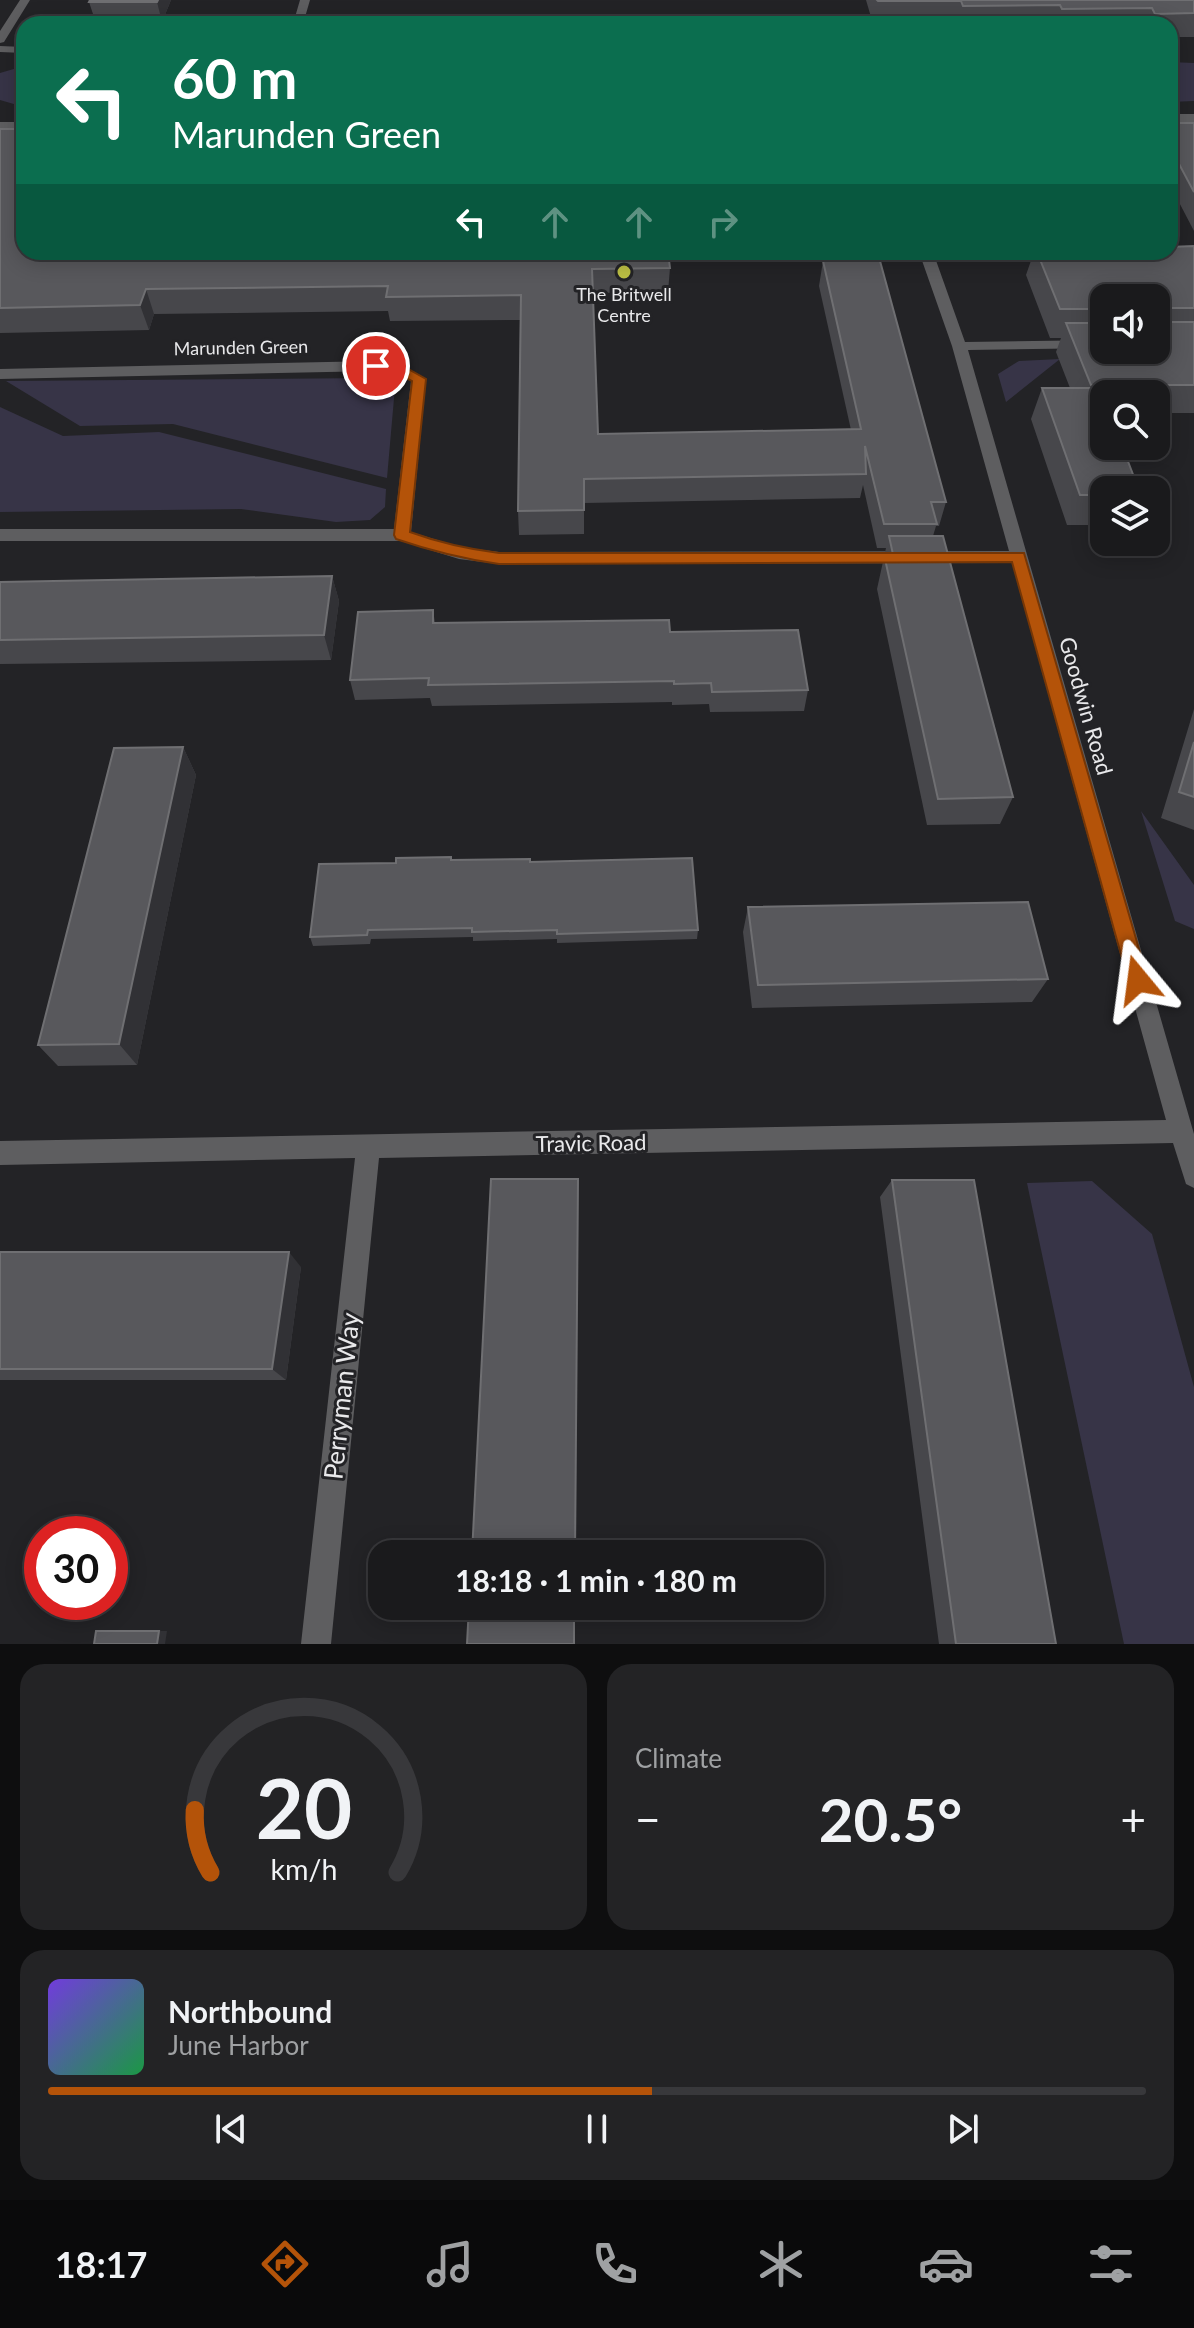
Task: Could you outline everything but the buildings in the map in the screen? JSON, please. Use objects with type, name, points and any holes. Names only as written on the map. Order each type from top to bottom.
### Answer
[{"type":"street","points":[[0,40],[25,0]]},
{"type":"street","name":"Goodwin Road","points":[[928,260],[959,346],[1194,1176]]},
{"type":"street","points":[[959,346],[1090,344]]},
{"type":"street","name":"Marunden Green","points":[[0,374],[376,366],[409,372],[419,379],[402,535]]},
{"type":"street","points":[[0,535],[402,535],[459,553],[499,558],[1019,557]]},
{"type":"street","name":"Travic Road","points":[[0,1153],[1181,1131]]},
{"type":"street","name":"Perryman Way","points":[[316,1644],[368,1148]]},
{"type":"shaded area","points":[[1178,62],[1194,63],[1194,101],[1178,102]]},
{"type":"shaded area","points":[[16,68],[16,105],[0,100],[0,73]]},
{"type":"shaded area","points":[[1060,359],[1006,402],[998,374],[1019,361]]},
{"type":"shaded area","points":[[388,380],[395,387],[387,478],[173,424],[80,426],[6,381]]},
{"type":"shaded area","points":[[0,407],[63,436],[159,432],[386,489],[385,507],[370,520],[336,522],[241,509],[0,512]]},
{"type":"shaded area","points":[[1141,811],[1194,885],[1194,929],[1175,921]]},
{"type":"shaded area","points":[[1092,1181],[1152,1234],[1194,1387],[1194,1644],[1124,1644],[1027,1183]]},
{"type":"place","name":"The Britwell Centre","points":[[624,272]]},
{"type":"route","points":[[376,366],[396,368],[419,379],[402,535],[427,544],[459,553],[499,558],[1019,557],[1138,980]]}]
